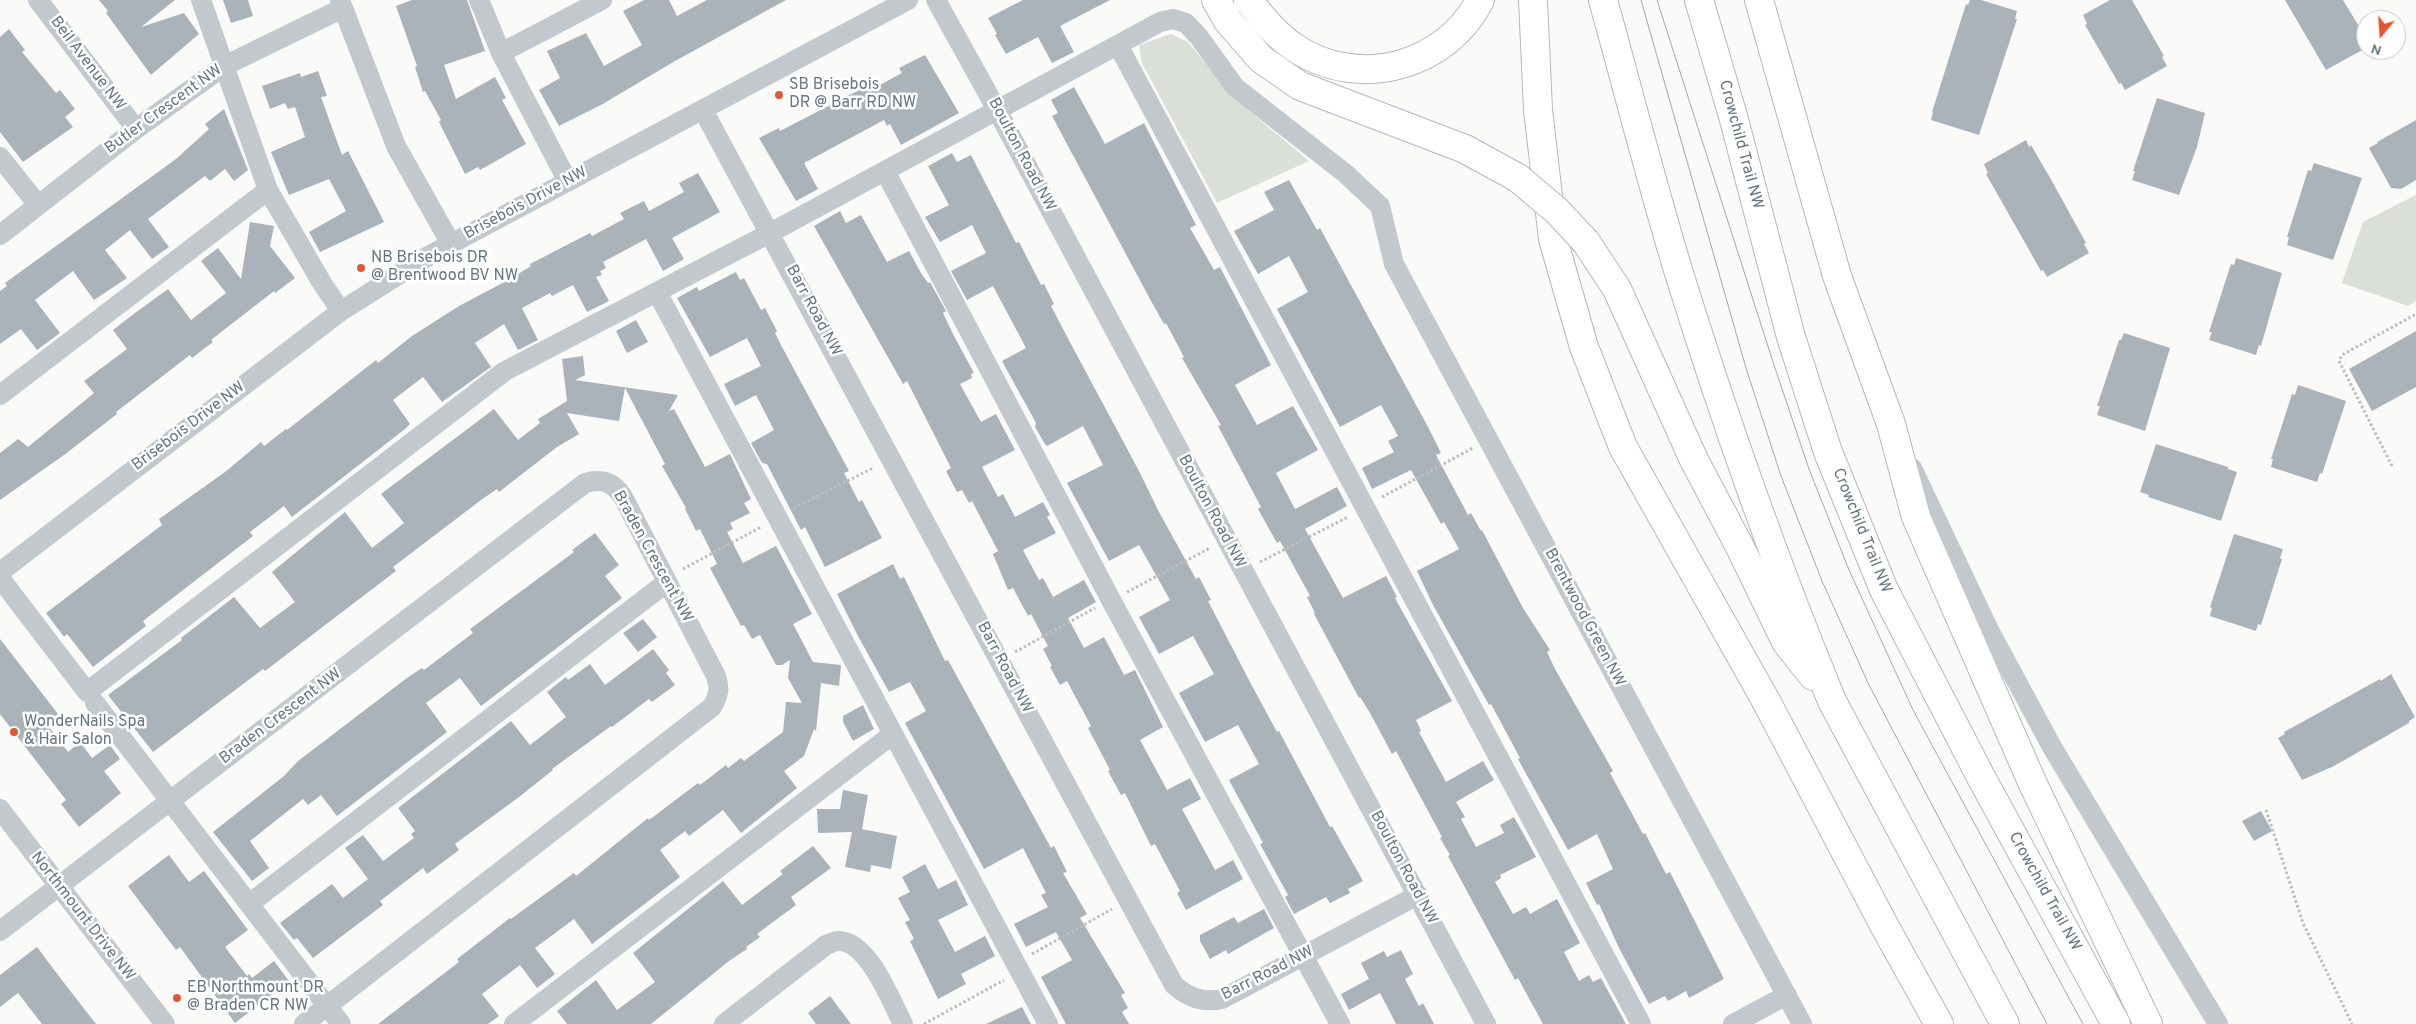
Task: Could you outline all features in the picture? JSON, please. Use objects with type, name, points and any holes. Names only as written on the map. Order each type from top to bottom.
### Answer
[{"type":"highway","points":[[1216,0],[1228,21],[1261,59],[1300,86],[1465,149],[1518,178],[1557,211],[1586,242],[1617,289],[1694,460],[1740,547],[1786,642],[1832,701]]},
{"type":"highway","points":[[1248,0],[1273,30],[1298,50],[1324,62],[1365,69],[1403,65],[1438,49],[1466,23],[1480,0]]},
{"type":"highway","points":[[1533,0],[1538,110],[1553,239],[1584,348],[1623,447],[1765,699],[1885,928],[1939,1024]]},
{"type":"highway","points":[[1603,0],[1678,270],[1745,470],[1832,701],[2005,1024]]},
{"type":"highway","name":"Crowchild Trail NW","points":[[1699,0],[1733,116],[1791,337],[1828,452],[1884,590],[1982,779],[2116,1024]]},
{"type":"highway","points":[[1760,0],[1837,276],[1891,424],[1916,517],[2032,782],[2148,1024]]},
{"type":"street","name":"Beil Avenue NW","points":[[38,0],[136,129]]},
{"type":"street","points":[[201,0],[268,190],[322,283],[341,311]]},
{"type":"street","points":[[478,0],[501,53],[568,182]]},
{"type":"street","points":[[501,53],[602,0]]},
{"type":"street","name":"Brisebois Drive NW","points":[[0,572],[341,311],[451,244],[908,0]]},
{"type":"street","name":"Boulton Road NW","points":[[936,0],[997,110],[1486,1024]]},
{"type":"street","name":"Butler Crescent NW","points":[[0,235],[136,129],[224,66],[341,4]]},
{"type":"street","points":[[341,4],[396,146],[451,244]]},
{"type":"street","name":"Brentwood Green NW","points":[[1118,45],[1160,22],[1173,19],[1186,23],[1199,37],[1235,88],[1346,174],[1380,206],[1394,264],[1802,1024]]},
{"type":"street","points":[[0,578],[87,692],[505,371],[770,233],[1118,45],[1641,1024]]},
{"type":"street","name":"Barr Road NW","points":[[703,110],[1174,985],[1183,993],[1202,1000],[1222,999],[1418,895]]},
{"type":"street","points":[[0,157],[38,205]]},
{"type":"street","points":[[885,171],[1116,608],[1305,955],[1340,1024]]},
{"type":"street","points":[[0,395],[268,190]]},
{"type":"street","points":[[657,292],[1048,1024]]},
{"type":"street","points":[[1891,424],[1988,630],[2052,747],[2218,1024]]},
{"type":"street","name":"Braden Crescent NW","points":[[0,931],[585,483],[597,480],[607,482],[618,488],[716,676],[720,687],[718,697],[712,707],[304,1024]]},
{"type":"street","points":[[250,904],[667,582]]},
{"type":"street","points":[[95,703],[341,1024]]},
{"type":"street","points":[[514,1024],[893,734]]},
{"type":"street","name":"Northmount Drive NW","points":[[0,809],[165,1024]]},
{"type":"street","points":[[724,1024],[826,945],[838,941],[854,946],[868,958],[903,1024]]},
{"type":"street","points":[[1733,1024],[1787,995]]},
{"type":"path","points":[[2392,466],[2339,361],[2342,355],[2416,314]]},
{"type":"path","points":[[2266,810],[2304,923],[2352,1024]]},
{"type":"shaded area","points":[[1171,34],[1188,42],[1236,100],[1309,161],[1217,203],[1142,63],[1139,45]]},
{"type":"shaded area","points":[[2416,195],[2416,301],[2408,306],[2342,283],[2363,222]]},
{"type":"building","points":[[99,0],[175,0],[141,27],[184,13],[199,34],[151,75],[106,13],[108,11]]},
{"type":"building","points":[[223,0],[248,0],[253,16],[231,23]]},
{"type":"building","points":[[412,0],[467,0],[485,51],[444,65],[456,99],[495,77],[506,98],[502,100],[526,144],[480,170],[478,167],[465,174],[439,122],[441,120],[425,91],[423,92],[415,67],[417,66],[396,6]]},
{"type":"building","points":[[644,0],[669,0],[677,16],[707,0],[786,0],[675,61],[601,105],[559,126],[539,90],[560,78],[547,51],[586,33],[604,66],[642,45],[623,11]]},
{"type":"building","points":[[1023,0],[1110,0],[1060,26],[1074,52],[1052,63],[1038,37],[1006,54],[995,35],[997,34],[988,18]]},
{"type":"building","points":[[1970,0],[1981,0],[2017,11],[2015,19],[2017,19],[1979,135],[1931,120],[1966,4],[1968,5]]},
{"type":"building","points":[[2110,0],[2132,0],[2164,56],[2162,57],[2167,66],[2125,90],[2121,83],[2119,84],[2085,25],[2087,24],[2083,15]]},
{"type":"building","points":[[2285,0],[2343,0],[2356,21],[2356,54],[2326,70]]},
{"type":"building","points":[[9,29],[25,50],[22,52],[56,93],[60,90],[75,109],[65,117],[73,127],[23,162],[0,132],[0,37]]},
{"type":"building","points":[[925,55],[959,113],[901,145],[890,124],[887,126],[884,120],[804,163],[818,189],[796,201],[759,138],[779,128],[780,131],[873,83],[876,87],[902,73],[899,68]]},
{"type":"building","points":[[318,71],[327,96],[321,97],[342,155],[348,151],[384,222],[320,252],[309,232],[346,211],[329,179],[289,195],[271,152],[305,137],[295,107],[288,109],[285,103],[270,109],[262,86],[300,73],[301,77]]},
{"type":"building","points":[[1074,87],[1105,144],[1144,123],[1196,225],[1190,228],[1214,270],[1220,267],[1271,365],[1235,385],[1257,425],[1293,406],[1318,450],[1276,473],[1295,509],[1337,487],[1347,506],[1305,529],[1343,598],[1386,576],[1397,597],[1395,598],[1452,701],[1416,720],[1421,731],[1419,732],[1446,782],[1483,761],[1494,780],[1456,802],[1465,817],[1461,819],[1476,847],[1504,833],[1500,825],[1514,817],[1536,857],[1500,875],[1501,878],[1495,882],[1513,914],[1526,907],[1530,914],[1557,899],[1580,943],[1564,952],[1579,981],[1589,975],[1593,982],[1601,978],[1626,1024],[1543,1024],[1518,978],[1515,980],[1448,856],[1450,855],[1440,838],[1442,837],[1396,751],[1392,754],[1370,713],[1359,698],[1314,614],[1307,597],[1310,596],[1280,541],[1277,543],[1258,509],[1261,507],[1218,426],[1221,425],[1182,358],[1184,357],[1166,323],[1164,324],[1151,301],[1052,116],[1058,113],[1051,100]]},
{"type":"building","points":[[2157,98],[2205,113],[2197,147],[2179,195],[2132,180],[2135,171],[2133,171]]},
{"type":"building","points":[[224,109],[248,170],[234,181],[225,169],[210,181],[205,176],[148,219],[169,247],[152,259],[130,230],[105,250],[127,278],[94,300],[73,271],[35,300],[60,333],[37,350],[21,329],[0,344],[0,291],[7,286],[5,283],[176,159],[209,129],[205,124]]},
{"type":"building","points":[[2416,120],[2416,180],[2401,189],[2391,188],[2369,148]]},
{"type":"building","points":[[2026,140],[2029,147],[2031,145],[2053,183],[2086,243],[2084,244],[2089,253],[2047,277],[2043,270],[2041,271],[1986,174],[1988,173],[1984,164]]},
{"type":"building","points":[[952,153],[957,162],[971,155],[1016,243],[1019,242],[1041,285],[1044,284],[1054,304],[1051,306],[1159,512],[1196,579],[1199,577],[1211,600],[1208,601],[1251,684],[1277,732],[1279,731],[1330,827],[1332,826],[1363,881],[1348,889],[1350,893],[1330,903],[1326,897],[1294,914],[1285,897],[1288,895],[1260,844],[1263,843],[1229,780],[1259,764],[1238,725],[1205,742],[1179,693],[1214,674],[1193,636],[1159,654],[1139,617],[1170,600],[1139,545],[1109,561],[1067,483],[1103,465],[1083,426],[1047,446],[1045,444],[1035,427],[1036,423],[1002,361],[1026,348],[993,286],[967,300],[951,271],[986,253],[972,225],[940,242],[925,217],[949,205],[928,166]]},
{"type":"building","points":[[2314,163],[2362,178],[2333,260],[2287,245],[2289,237],[2287,237],[2308,170],[2311,171]]},
{"type":"building","points":[[698,173],[720,212],[672,238],[684,259],[663,271],[646,239],[603,262],[606,268],[600,271],[602,275],[596,277],[609,301],[587,312],[573,285],[552,296],[550,293],[522,308],[538,340],[518,350],[504,324],[475,343],[491,367],[442,402],[423,377],[393,400],[410,424],[405,429],[292,517],[284,506],[250,532],[253,536],[143,621],[146,626],[93,667],[67,634],[64,637],[46,613],[162,525],[159,519],[225,472],[261,442],[264,446],[287,430],[376,360],[378,363],[412,336],[459,306],[510,279],[531,266],[530,264],[590,233],[592,236],[624,219],[620,213],[644,201],[649,211],[684,192],[679,183]]},
{"type":"building","points":[[1289,180],[1317,230],[1320,228],[1428,427],[1441,453],[1436,455],[1468,515],[1471,513],[1482,530],[1523,608],[1550,650],[1547,652],[1555,669],[1613,771],[1610,773],[1643,834],[1645,833],[1666,874],[1670,872],[1724,979],[1689,998],[1686,991],[1668,1001],[1665,996],[1649,1004],[1619,948],[1599,904],[1597,905],[1586,883],[1613,869],[1597,834],[1568,850],[1518,759],[1520,758],[1491,704],[1489,705],[1433,605],[1417,571],[1459,549],[1444,522],[1441,524],[1411,470],[1372,489],[1362,468],[1394,452],[1388,441],[1398,436],[1381,405],[1340,427],[1277,309],[1308,292],[1289,256],[1258,274],[1234,231],[1274,210],[1264,192]]},
{"type":"building","points":[[840,211],[846,223],[861,215],[887,262],[909,251],[921,273],[928,283],[930,282],[946,311],[943,313],[954,336],[974,373],[971,374],[972,378],[960,384],[981,422],[996,414],[1015,450],[982,467],[998,497],[1003,494],[1015,517],[1043,502],[1050,515],[1047,517],[1056,533],[1023,550],[1039,580],[1043,578],[1053,597],[1084,580],[1096,602],[1068,618],[1084,648],[1104,637],[1124,675],[1135,670],[1163,727],[1140,740],[1167,790],[1190,778],[1201,799],[1182,809],[1215,870],[1233,860],[1243,879],[1186,910],[1177,893],[1180,891],[1155,844],[1151,846],[1125,793],[1121,795],[1108,771],[1110,770],[1088,728],[1091,726],[1067,681],[1060,685],[1050,667],[1052,666],[1043,649],[1048,646],[1031,614],[1028,616],[1013,588],[1008,590],[993,554],[998,551],[972,501],[969,503],[962,490],[957,492],[946,471],[951,468],[907,381],[903,384],[814,226]]},
{"type":"building","points":[[250,222],[274,226],[270,246],[295,278],[275,293],[274,291],[211,340],[213,342],[192,358],[190,355],[64,455],[0,500],[0,453],[18,439],[28,447],[94,393],[84,381],[127,349],[113,330],[168,289],[191,320],[226,293],[201,261],[218,248],[241,279]]},
{"type":"building","points":[[2236,258],[2282,273],[2261,346],[2259,345],[2256,355],[2209,340],[2212,332],[2209,332],[2231,264],[2234,265]]},
{"type":"building","points":[[736,272],[740,280],[744,278],[761,310],[765,308],[777,331],[775,333],[782,347],[849,471],[844,473],[859,502],[862,500],[882,538],[825,567],[805,527],[801,530],[767,464],[762,463],[751,443],[774,430],[756,395],[735,406],[724,384],[761,366],[747,338],[710,357],[677,298],[697,287],[699,291]]},
{"type":"building","points":[[636,320],[648,342],[627,353],[616,331]]},
{"type":"building","points":[[2416,331],[2416,387],[2372,411],[2349,369]]},
{"type":"building","points":[[2124,333],[2170,348],[2145,431],[2097,415],[2100,406],[2097,406],[2119,340],[2121,340]]},
{"type":"building","points":[[583,356],[585,375],[575,380],[678,395],[669,411],[674,409],[705,467],[730,454],[751,499],[744,503],[750,513],[730,523],[733,529],[727,532],[743,563],[776,546],[812,614],[793,624],[813,662],[841,665],[839,686],[821,683],[816,731],[814,729],[804,756],[784,771],[797,788],[741,833],[723,810],[689,836],[685,831],[660,850],[680,877],[592,944],[574,919],[535,948],[555,974],[537,988],[520,965],[482,994],[499,1016],[488,1024],[378,1024],[459,962],[457,959],[510,918],[574,873],[576,876],[648,818],[649,820],[698,783],[700,785],[726,765],[728,768],[741,758],[744,761],[783,732],[786,702],[802,703],[788,678],[790,660],[782,665],[776,665],[760,635],[752,639],[744,625],[741,626],[710,568],[717,564],[700,529],[696,531],[686,508],[662,466],[665,464],[625,388],[619,421],[567,413],[579,434],[557,447],[499,492],[497,489],[481,500],[393,567],[396,571],[265,671],[263,669],[153,752],[108,695],[182,640],[181,638],[234,597],[260,628],[295,602],[272,572],[345,512],[372,548],[404,523],[381,494],[494,409],[518,440],[540,423],[538,419],[567,401],[562,359]]},
{"type":"building","points":[[2298,385],[2346,401],[2322,474],[2320,473],[2317,482],[2271,467],[2273,459],[2271,459],[2292,394],[2295,395]]},
{"type":"building","points":[[2156,444],[2228,467],[2228,469],[2237,472],[2221,521],[2148,497],[2149,495],[2140,492]]},
{"type":"building","points":[[595,533],[619,565],[605,576],[622,598],[481,706],[460,678],[426,703],[447,732],[337,816],[321,795],[308,805],[303,799],[250,841],[269,868],[252,881],[213,832],[284,776],[298,761],[407,678],[422,668],[424,670],[473,633],[470,629],[574,552],[572,550]]},
{"type":"building","points":[[2234,534],[2283,549],[2280,558],[2282,559],[2261,625],[2258,624],[2256,631],[2210,616],[2212,608],[2210,607]]},
{"type":"building","points":[[893,564],[900,579],[904,577],[945,661],[948,660],[1051,848],[1054,846],[1067,872],[1063,873],[1087,914],[1080,918],[1125,993],[1121,995],[1128,1008],[1122,1012],[1129,1024],[1066,1024],[1041,977],[1072,960],[1056,932],[1026,947],[1014,924],[1048,907],[1041,895],[1046,893],[1023,848],[984,869],[905,723],[926,711],[910,682],[889,692],[858,636],[837,594]]},
{"type":"building","points":[[643,619],[657,637],[638,652],[623,633]]},
{"type":"building","points":[[0,639],[58,714],[46,723],[68,752],[80,742],[92,758],[110,745],[120,759],[104,771],[121,793],[79,827],[61,804],[66,800],[0,714]]},
{"type":"building","points":[[653,649],[669,670],[666,673],[675,685],[652,702],[649,699],[552,769],[519,797],[455,844],[459,850],[427,874],[423,868],[380,901],[383,905],[313,958],[297,938],[294,940],[280,923],[332,884],[343,898],[368,879],[345,848],[363,835],[383,861],[414,838],[411,834],[415,831],[398,808],[511,721],[530,745],[566,717],[547,692],[566,677],[568,680],[590,664],[605,685]]},
{"type":"building","points":[[2391,674],[2415,717],[2409,723],[2334,766],[2302,780],[2278,738],[2285,734],[2284,732]]},
{"type":"building","points":[[863,705],[874,729],[853,741],[843,722],[843,716]]},
{"type":"building","points":[[843,790],[868,795],[862,829],[897,836],[891,869],[871,865],[870,872],[845,867],[852,832],[818,833],[817,809],[840,809]]},
{"type":"building","points":[[2261,811],[2272,831],[2254,841],[2242,821]]},
{"type":"building","points":[[813,846],[831,868],[791,897],[796,905],[757,934],[760,937],[746,947],[747,949],[729,961],[651,1024],[567,1024],[557,1011],[596,980],[617,1010],[655,982],[633,953],[723,881],[742,905],[783,874],[780,871]]},
{"type":"building","points":[[169,855],[189,882],[204,871],[248,930],[225,947],[247,976],[249,974],[252,978],[274,961],[289,981],[235,1023],[180,947],[176,950],[128,886]]},
{"type":"building","points":[[925,864],[938,889],[956,880],[968,905],[938,920],[955,952],[985,936],[995,956],[961,974],[966,984],[938,999],[910,941],[914,939],[905,922],[910,920],[898,898],[910,892],[902,877]]},
{"type":"building","points":[[1264,909],[1274,928],[1228,954],[1226,950],[1210,959],[1200,941],[1200,935],[1234,917],[1238,923]]},
{"type":"building","points":[[37,947],[96,1024],[42,1024],[18,993],[0,1007],[0,975]]},
{"type":"building","points":[[1401,950],[1413,974],[1405,979],[1419,1006],[1423,1003],[1434,1024],[1396,1024],[1380,993],[1349,1010],[1341,994],[1369,979],[1361,963],[1384,951],[1387,957]]},
{"type":"building","points":[[830,996],[851,1024],[816,1024],[808,1013]]},
{"type":"building","points":[[1022,1007],[1031,1024],[986,1024]]},
{"type":"tram line","points":[[1641,0],[1746,368],[1781,476],[1822,581],[1869,685],[2047,1024]]},
{"type":"tram line","points":[[1657,0],[1809,469],[1849,570],[1913,710],[2083,1024]]},
{"type":"place","name":"SB Brisebois DR @ Barr RD NW","points":[[779,95]]},
{"type":"place","name":"NB Brisebois DR @ Brentwood BV NW","points":[[361,268]]},
{"type":"place","name":"WonderNails Spa & Hair Salon","points":[[14,732]]},
{"type":"place","name":"EB Northmount DR @ Braden CR NW","points":[[177,998]]}]
